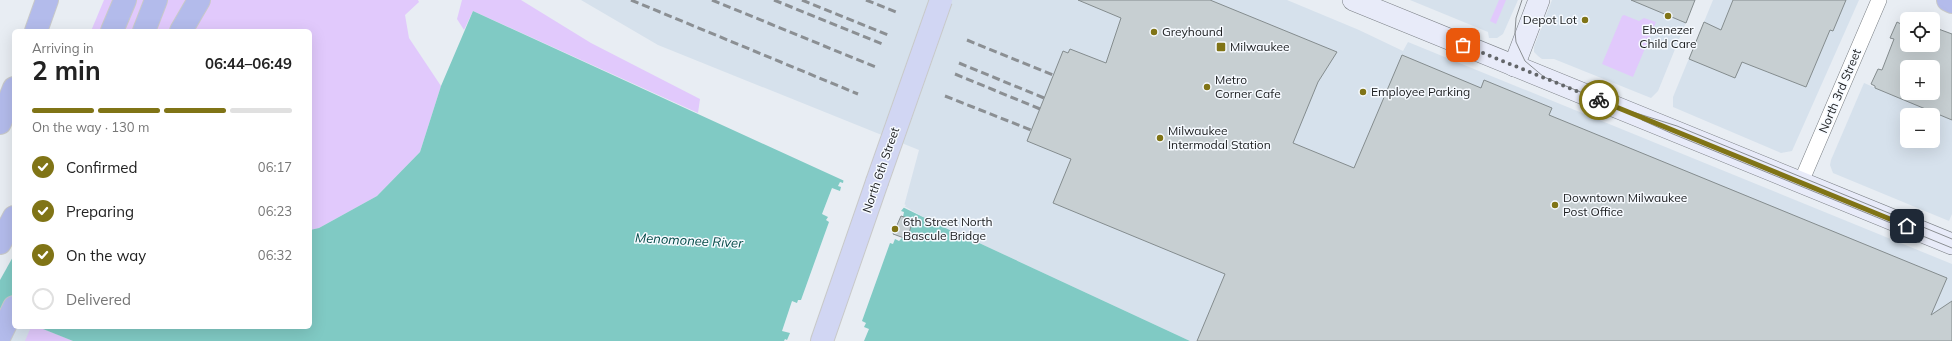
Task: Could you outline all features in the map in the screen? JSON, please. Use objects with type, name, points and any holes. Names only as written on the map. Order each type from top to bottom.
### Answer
[{"type":"highway","points":[[37,29],[47,0]]},
{"type":"highway","points":[[113,29],[125,0]]},
{"type":"highway","points":[[145,29],[156,0]]},
{"type":"highway","points":[[182,29],[198,0]]},
{"type":"highway","points":[[1948,0],[1952,2]]},
{"type":"highway","points":[[0,123],[12,93]]},
{"type":"highway","points":[[0,243],[12,221]]},
{"type":"main road","name":"North 6th Street","points":[[822,341],[941,0]]},
{"type":"street","points":[[1353,0],[1952,244]]},
{"type":"street","points":[[1514,66],[1540,0]]},
{"type":"street","name":"North 3rd Street","points":[[1801,182],[1879,0]]},
{"type":"shaded area","points":[[104,0],[418,0],[419,2],[405,15],[409,38],[441,86],[420,152],[377,196],[319,228],[312,230],[312,29],[92,29]]},
{"type":"shaded area","points":[[462,0],[521,0],[591,43],[700,99],[698,113],[473,11],[464,30],[457,19]]},
{"type":"shaded area","points":[[581,0],[1287,0],[1359,30],[1403,51],[1408,42],[1952,264],[1952,341],[1190,341],[977,242],[944,229],[904,206],[919,150],[658,45]]},
{"type":"shaded area","points":[[1410,0],[1518,0],[1503,34],[1497,38],[1489,38],[1488,32]]},
{"type":"shaded area","points":[[1499,0],[1506,0],[1496,24],[1490,21]]},
{"type":"shaded area","points":[[1552,0],[1695,0],[1658,91],[1651,98],[1554,59],[1542,59],[1538,56],[1534,52],[1534,47]]},
{"type":"shaded area","points":[[1713,0],[1859,0],[1792,151],[1781,153],[1673,107],[1673,97]]},
{"type":"shaded area","points":[[1624,15],[1639,21],[1644,18],[1656,22],[1633,77],[1602,64],[1622,16]]},
{"type":"shaded area","points":[[1864,83],[1900,98],[1900,100],[1904,100],[1923,108],[1900,108],[1900,148],[1940,148],[1940,115],[1952,120],[1952,214],[1949,221],[1833,173],[1830,165]]},
{"type":"shaded area","points":[[12,329],[43,329],[73,341],[0,341]]},
{"type":"shaded area","points":[[30,329],[43,329],[73,341],[25,341]]},
{"type":"water","name":"Menomonee River","points":[[473,11],[899,205],[951,231],[1190,341],[73,341],[43,329],[312,329],[312,230],[319,228],[377,196],[420,152],[441,86]]},
{"type":"water","points":[[0,180],[12,183],[12,316],[0,311]]},
{"type":"pier","points":[[0,178],[12,181],[12,259],[0,280]]},
{"type":"pier","name":"6th Street North Bascule Bridge","points":[[844,178],[906,205],[901,211],[904,212],[903,217],[912,220],[907,239],[902,238],[899,241],[895,239],[893,244],[890,243],[862,321],[866,323],[864,327],[869,329],[864,341],[784,341],[785,339],[787,340],[790,333],[782,331],[792,301],[797,303],[798,300],[801,300],[829,222],[826,220],[828,217],[822,214],[832,188],[840,191],[841,187],[838,186],[840,182],[843,183]]},
{"type":"building","name":"Downtown Milwaukee Post Office","points":[[1078,0],[1210,0],[1337,52],[1318,82],[1293,143],[1354,168],[1402,55],[1481,88],[1484,80],[1552,108],[1549,115],[1947,278],[1931,315],[1952,301],[1952,341],[1197,341],[1225,274],[1053,203],[1071,159],[1027,141],[1063,51],[1068,53],[1070,49],[1106,63],[1121,18]]},
{"type":"building","points":[[1631,0],[1695,0],[1686,23]]},
{"type":"building","points":[[1733,0],[1846,0],[1833,31],[1830,30],[1806,87],[1742,62],[1735,78],[1689,59],[1704,22],[1721,30]]},
{"type":"building","points":[[1897,22],[1900,24],[1900,52],[1940,52],[1940,30],[1952,34],[1952,120],[1940,115],[1940,108],[1923,108],[1904,100],[1940,100],[1940,60],[1900,60],[1900,98],[1875,88],[1875,86],[1871,84],[1878,69],[1882,70],[1894,39],[1890,38]]},
{"type":"building","points":[[901,216],[913,220],[907,239],[893,234]]},
{"type":"tram line","points":[[1522,0],[1516,18],[1516,42],[1525,61],[1544,77],[1617,107],[1677,126],[1952,239]]},
{"type":"tram line","points":[[1642,120],[1952,248]]},
{"type":"railway","points":[[631,0],[858,94]]},
{"type":"railway","points":[[712,0],[878,68]]},
{"type":"railway","points":[[774,0],[885,45]]},
{"type":"railway","points":[[802,0],[888,35]]},
{"type":"railway","points":[[866,0],[896,12]]},
{"type":"railway","points":[[967,40],[1053,75]]},
{"type":"railway","points":[[959,63],[1044,98]]},
{"type":"railway","points":[[955,74],[1040,109]]},
{"type":"railway","points":[[945,96],[1031,130]]},
{"type":"way so far","points":[[1463,45],[1599,100]]},
{"type":"place","name":"Ebenezer Child Care","points":[[1668,16]]},
{"type":"place","name":"Depot Lot","points":[[1585,20]]},
{"type":"place","name":"Greyhound","points":[[1154,32]]},
{"type":"place","name":"Milwaukee","points":[[1221,47]]},
{"type":"place","name":"Metro Corner Cafe","points":[[1207,87]]},
{"type":"place","name":"Employee Parking","points":[[1363,92]]},
{"type":"place","name":"Milwaukee Intermodal Station","points":[[1160,138]]},
{"type":"place","name":"Downtown Milwaukee Post Office","points":[[1555,205]]},
{"type":"place","name":"6th Street North Bascule Bridge","points":[[895,229]]},
{"type":"route","points":[[1599,100],[1907,226]]}]
